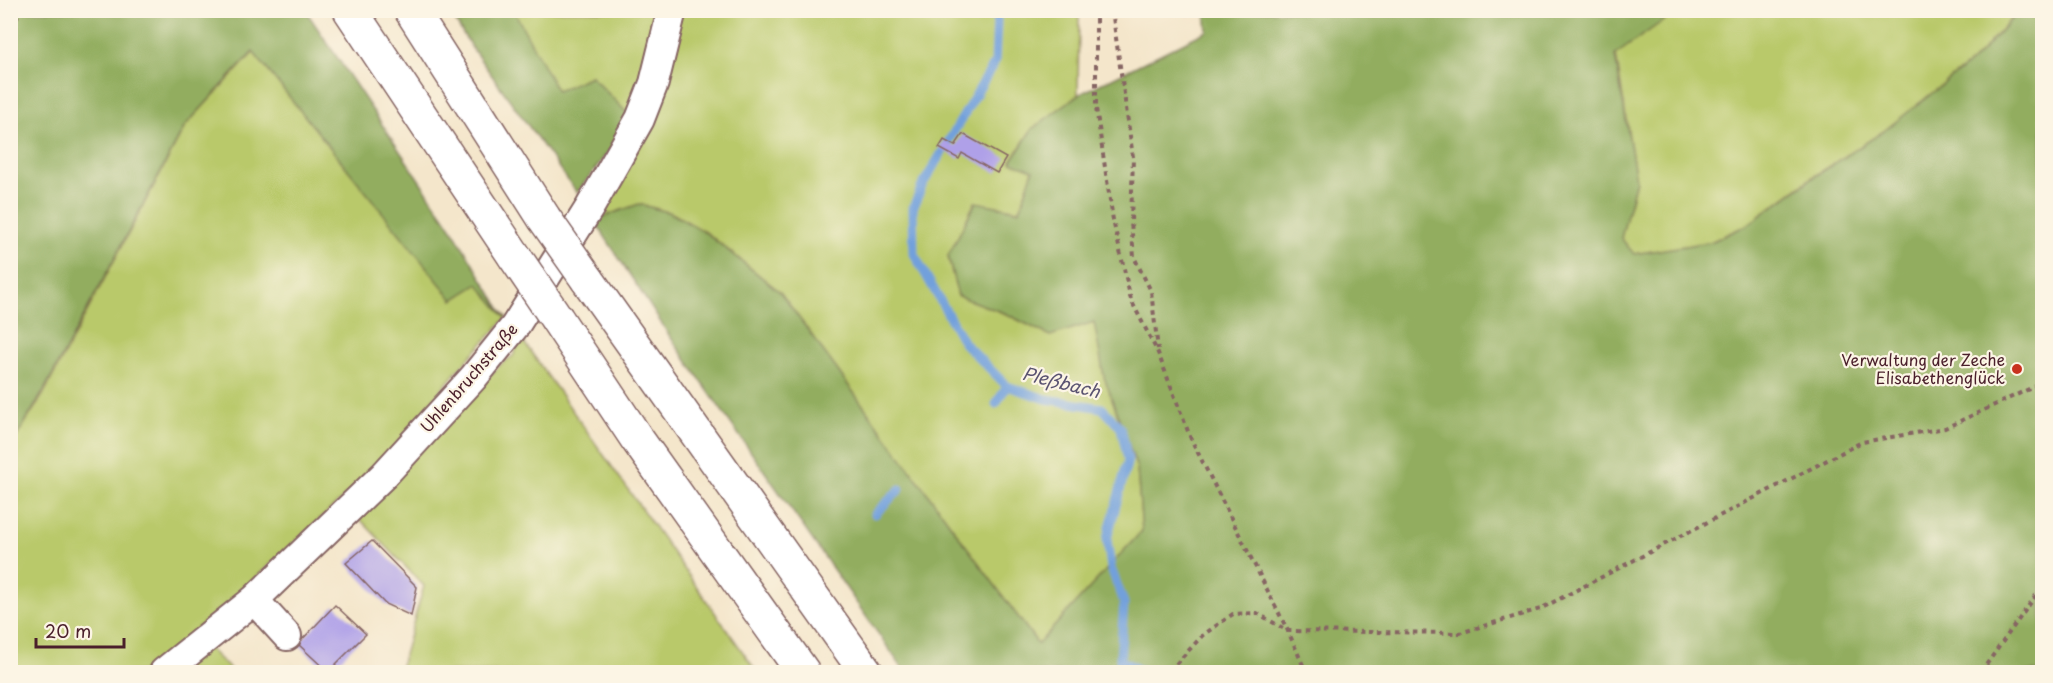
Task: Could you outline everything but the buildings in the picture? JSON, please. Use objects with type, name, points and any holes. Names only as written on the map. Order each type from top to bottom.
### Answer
[{"type":"highway","points":[[350,10],[637,439],[803,672]]},
{"type":"highway","points":[[411,10],[544,218],[866,672]]},
{"type":"street","name":"Uhlenbruchstraße","points":[[164,672],[254,600],[384,475],[473,378],[515,326],[590,207],[640,119],[654,83],[672,10]]},
{"type":"street","points":[[254,600],[287,636]]},
{"type":"path","points":[[10,26],[22,10]]},
{"type":"path","points":[[1096,10],[1096,108],[1113,220],[1131,300],[1158,353],[1191,439],[1288,631],[1306,672]]},
{"type":"path","points":[[1112,10],[1133,157],[1131,222],[1134,257],[1151,291],[1158,353]]},
{"type":"path","points":[[1176,664],[1203,635],[1233,614],[1257,613],[1288,631],[1460,633],[1540,609],[1862,442],[1945,428],[2043,383]]},
{"type":"path","points":[[1981,672],[2043,587]]},
{"type":"green space","points":[[11,11],[306,11],[452,229],[506,318],[478,284],[453,300],[253,52],[185,126],[42,394],[11,446]]},
{"type":"green space","points":[[449,11],[514,11],[557,91],[591,76],[633,119],[577,193],[472,48]]},
{"type":"green space","points":[[514,11],[665,11],[633,119],[591,76],[557,91],[526,38]]},
{"type":"green space","points":[[679,11],[1079,11],[1078,95],[1032,129],[1011,161],[1034,170],[1019,210],[975,202],[948,257],[958,296],[1006,314],[1050,336],[1095,321],[1104,376],[1137,468],[1142,531],[1038,644],[780,292],[706,232],[672,213],[639,204],[599,218],[614,197],[638,147],[657,91]]},
{"type":"green space","points":[[1205,11],[1677,11],[1615,55],[1636,180],[1621,238],[1634,254],[1711,242],[1747,225],[1884,131],[1973,61],[2019,11],[2042,11],[2042,672],[905,672],[671,338],[594,220],[639,204],[671,213],[706,233],[780,292],[1038,644],[1142,531],[1137,468],[1104,377],[1094,322],[1050,336],[1007,314],[958,296],[948,256],[976,202],[1020,211],[1033,170],[1011,162],[1032,129],[1078,95],[1207,31]]},
{"type":"green space","points":[[1677,11],[2018,11],[1973,61],[1884,131],[1811,178],[1747,225],[1710,242],[1633,254],[1621,238],[1636,181],[1616,54]]},
{"type":"green space","points":[[254,52],[478,283],[507,317],[457,371],[377,467],[240,592],[146,672],[11,672],[11,445],[43,395],[186,125]]},
{"type":"green space","points":[[521,338],[757,672],[399,672],[424,586],[355,514],[501,364],[513,356]]},
{"type":"green space","points":[[206,646],[233,672],[174,672]]},
{"type":"waterway","name":"Pleßbach","points":[[994,10],[997,20],[995,62],[922,186],[913,208],[914,254],[964,343],[1007,386],[1046,399],[1102,408],[1121,428],[1128,460],[1107,539],[1111,568],[1124,603],[1120,660],[1143,672]]},
{"type":"waterway","points":[[996,404],[1007,386]]},
{"type":"waterway","points":[[875,514],[900,489]]},
{"type":"waterway","points":[[714,672],[719,668]]},
{"type":"place","name":"Verwaltung der Zeche Elisabethenglück","points":[[2017,369]]}]
